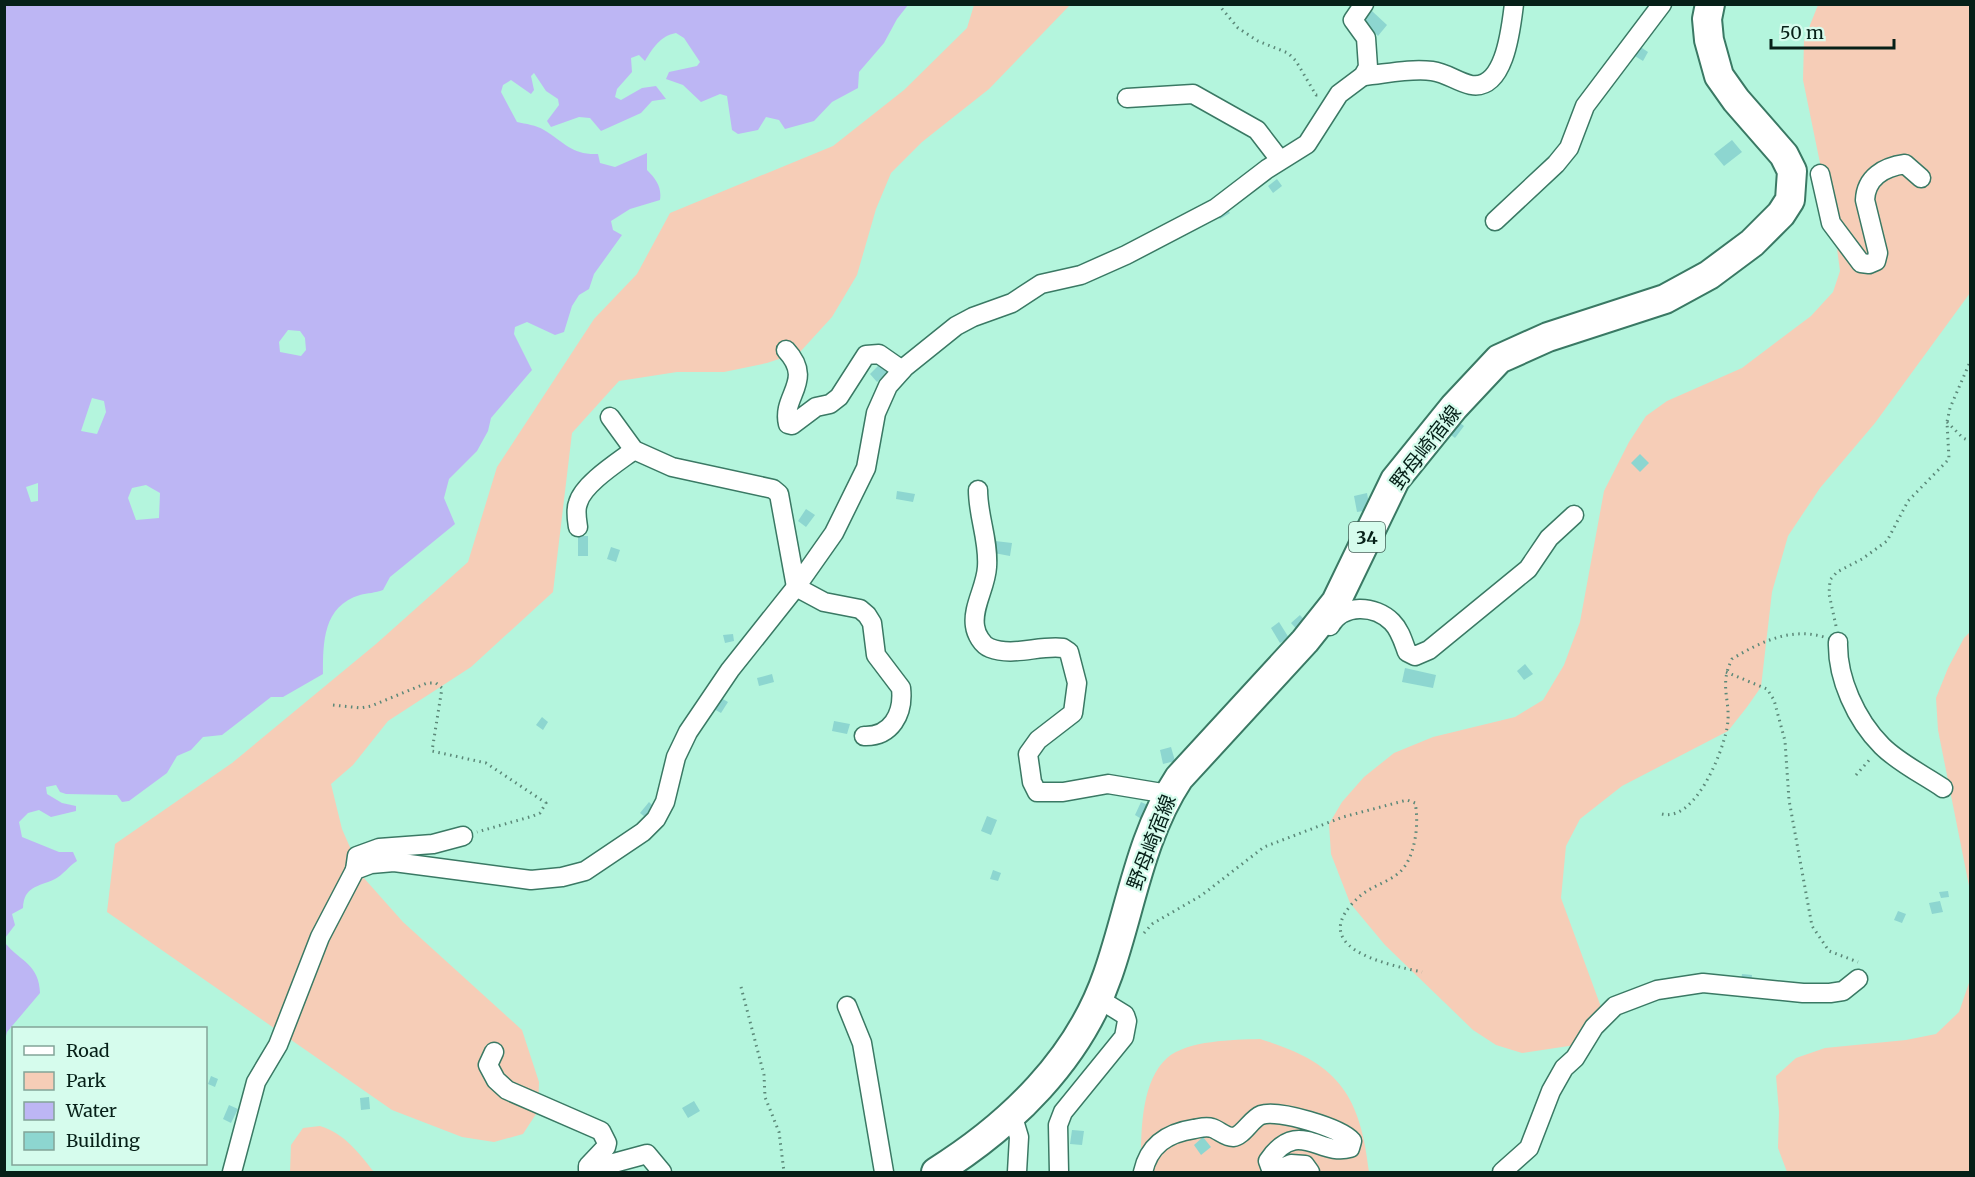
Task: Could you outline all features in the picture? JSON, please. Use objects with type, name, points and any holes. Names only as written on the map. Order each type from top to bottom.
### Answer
[{"type":"main road","points":[[1710,4],[1707,19],[1709,40],[1719,76],[1736,100],[1784,155],[1792,178]]},
{"type":"main road","name":"野母崎宿線","points":[[936,1173],[977,1147],[1013,1117],[1066,1051],[1099,999],[1154,824],[1168,794],[1179,778],[1310,634],[1336,602],[1395,480],[1454,407],[1499,359],[1548,337],[1665,299],[1709,275],[1752,243],[1781,214],[1790,200],[1792,178]]},
{"type":"street","points":[[355,870],[371,864],[394,862],[531,880],[562,877],[585,871],[643,832],[656,819],[665,802],[676,757],[688,732],[730,670],[796,587],[834,533],[866,468],[880,399],[902,370],[956,326],[973,317],[1012,303],[1041,284],[1081,275],[1126,255],[1216,208],[1280,160],[1307,144],[1339,94],[1363,76],[1368,67],[1366,38],[1353,21],[1364,4]]},
{"type":"street","points":[[1363,76],[1431,70],[1451,75],[1468,85],[1478,86],[1490,81],[1499,68],[1508,39],[1514,4]]},
{"type":"street","points":[[1495,221],[1563,156],[1569,148],[1585,106],[1662,4]]},
{"type":"street","points":[[1127,98],[1193,94],[1257,130],[1280,160]]},
{"type":"street","points":[[1792,178],[1827,173],[1831,223],[1862,263],[1869,264],[1876,261],[1878,253],[1865,200],[1865,191],[1871,179],[1884,169],[1905,164],[1921,178]]},
{"type":"street","points":[[786,350],[796,361],[798,371],[788,414],[788,424],[792,425],[816,407],[830,404],[839,397],[866,355],[879,354],[902,370]]},
{"type":"street","points":[[610,417],[634,450],[672,467],[773,489],[779,494],[796,587]]},
{"type":"street","points":[[578,527],[577,505],[580,498],[605,472],[634,450]]},
{"type":"street","points":[[978,490],[978,508],[986,535],[987,554],[987,570],[975,614],[975,627],[980,639],[988,647],[1008,651],[1063,648],[1069,652],[1077,683],[1073,713],[1038,740],[1028,754],[1032,782],[1037,792],[1063,792],[1108,784],[1168,794]]},
{"type":"street","points":[[1310,634],[1318,637],[1327,632],[1333,621],[1344,612],[1351,609],[1367,609],[1391,621],[1399,632],[1407,652],[1415,656],[1429,650],[1528,569],[1549,538],[1574,515]]},
{"type":"street","points":[[796,587],[824,602],[860,609],[872,623],[876,655],[901,688],[902,698],[899,713],[884,734],[864,736]]},
{"type":"street","points":[[1838,642],[1841,680],[1882,746],[1943,788]]},
{"type":"street","points":[[232,1173],[256,1082],[278,1045],[320,937],[355,870],[357,856],[367,850],[433,844],[463,836]]},
{"type":"street","points":[[1502,1173],[1530,1148],[1551,1091],[1564,1068],[1575,1058],[1594,1027],[1616,1006],[1657,990],[1703,983],[1792,992],[1830,993],[1843,991],[1858,979]]},
{"type":"street","points":[[1059,1173],[1058,1125],[1063,1112],[1119,1044],[1127,1026],[1125,1015],[1099,999]]},
{"type":"street","points":[[847,1006],[862,1043],[884,1173]]},
{"type":"street","points":[[494,1052],[488,1065],[491,1073],[507,1090],[601,1131],[607,1143],[606,1147],[588,1166],[588,1170],[647,1154],[662,1173]]},
{"type":"street","points":[[1143,1173],[1146,1158],[1166,1136],[1179,1131],[1205,1127],[1214,1128],[1230,1137],[1237,1136],[1252,1120],[1274,1112],[1323,1127],[1352,1141],[1350,1148],[1343,1150],[1305,1140],[1290,1142],[1275,1152],[1268,1161],[1272,1172],[1299,1162],[1305,1165],[1310,1173]]},
{"type":"street","points":[[1013,1117],[1019,1137],[1017,1173]]},
{"type":"path","points":[[1218,4],[1238,27],[1257,41],[1288,53],[1296,61],[1316,95],[1339,94]]},
{"type":"path","points":[[1662,814],[1671,816],[1682,811],[1702,790],[1720,754],[1728,725],[1724,683],[1732,659],[1780,636],[1811,633],[1838,642],[1835,616],[1829,594],[1830,580],[1837,572],[1887,542],[1908,501],[1949,459],[1947,422],[1950,408],[1971,362]]},
{"type":"path","points":[[1947,422],[1963,438],[1971,441]]},
{"type":"path","points":[[1726,672],[1767,689],[1774,700],[1785,741],[1789,800],[1812,926],[1829,951],[1859,963],[1858,979]]},
{"type":"path","points":[[333,705],[371,706],[427,683],[436,683],[442,688],[432,751],[486,763],[546,803],[540,813],[463,836]]},
{"type":"path","points":[[1857,775],[1882,746]]},
{"type":"path","points":[[1142,935],[1152,924],[1202,895],[1264,847],[1343,817],[1407,800],[1415,803],[1417,812],[1413,845],[1406,865],[1396,875],[1375,885],[1359,897],[1343,915],[1340,930],[1345,943],[1360,954],[1386,964],[1422,972]]},
{"type":"path","points":[[741,987],[764,1075],[765,1097],[779,1132],[784,1173]]},
{"type":"green space","points":[[974,5],[1070,5],[989,89],[922,142],[891,173],[876,209],[857,275],[832,317],[800,352],[767,363],[724,372],[677,372],[619,381],[572,433],[553,592],[471,667],[388,721],[353,765],[331,784],[342,829],[363,877],[403,922],[522,1030],[539,1082],[538,1111],[523,1134],[494,1142],[462,1137],[392,1110],[107,912],[115,844],[232,763],[376,644],[468,562],[497,467],[594,319],[637,274],[670,213],[833,146],[904,90],[967,28]]},
{"type":"green space","points":[[1818,5],[1970,5],[1970,293],[1875,423],[1820,488],[1788,536],[1772,592],[1761,687],[1747,707],[1728,731],[1622,786],[1580,819],[1566,846],[1561,898],[1601,1007],[1599,1029],[1582,1044],[1522,1053],[1496,1045],[1473,1030],[1385,945],[1350,903],[1331,854],[1329,824],[1342,802],[1364,777],[1394,753],[1433,737],[1515,717],[1543,700],[1564,665],[1580,622],[1604,491],[1629,442],[1646,416],[1667,401],[1742,368],[1811,316],[1833,292],[1840,271],[1836,241],[1803,80],[1804,40]]},
{"type":"green space","points":[[1970,632],[1970,891],[1938,730],[1936,698],[1948,668],[1964,638]]},
{"type":"green space","points":[[1970,980],[1970,1172],[1787,1172],[1778,1148],[1779,1112],[1776,1076],[1796,1058],[1825,1048],[1906,1040],[1936,1034],[1959,1012]]},
{"type":"green space","points":[[1260,1039],[1308,1058],[1326,1070],[1340,1084],[1351,1101],[1359,1121],[1369,1172],[1141,1172],[1142,1128],[1146,1097],[1158,1069],[1167,1058],[1176,1052],[1199,1044]]},
{"type":"green space","points":[[320,1126],[344,1139],[374,1172],[290,1172],[291,1145],[303,1128]]},
{"type":"water","points":[[5,4],[908,5],[897,19],[884,43],[859,72],[858,88],[832,102],[814,121],[785,129],[779,120],[766,117],[758,130],[738,134],[732,130],[727,96],[720,94],[701,102],[683,85],[666,79],[669,72],[697,66],[700,62],[684,38],[676,33],[661,40],[645,61],[639,55],[631,58],[632,72],[617,89],[615,97],[621,100],[642,88],[656,86],[666,99],[652,101],[641,113],[601,131],[590,118],[579,117],[551,127],[547,121],[559,105],[558,99],[546,91],[534,73],[531,76],[534,90],[531,94],[511,80],[503,85],[501,92],[517,122],[541,128],[575,150],[598,154],[600,163],[615,167],[647,153],[647,170],[658,184],[660,200],[630,209],[611,221],[613,230],[622,235],[594,274],[589,289],[579,295],[572,306],[564,332],[555,335],[527,322],[515,327],[514,334],[532,370],[491,418],[488,431],[477,451],[449,479],[444,498],[455,524],[390,577],[383,590],[360,595],[339,607],[332,616],[325,638],[323,674],[283,697],[271,697],[222,735],[203,737],[191,750],[177,756],[167,773],[129,801],[122,802],[117,795],[66,794],[60,792],[56,785],[46,787],[47,794],[62,803],[76,806],[76,811],[51,817],[39,810],[28,813],[19,822],[22,837],[59,852],[73,852],[77,861],[58,877],[29,891],[23,908],[12,914],[15,925],[5,938]],"holes":[[[288,330],[300,331],[305,338],[306,350],[301,356],[280,352],[279,342]],[[92,398],[104,401],[106,412],[97,434],[81,431]],[[38,483],[38,501],[31,502],[26,487]],[[146,485],[160,493],[159,518],[136,520],[128,498],[132,488]]]},
{"type":"water","points":[[5,943],[33,969],[39,983],[40,993],[7,1032],[5,1040]]},
{"type":"building","points":[[1372,11],[1387,25],[1378,36],[1362,21]]},
{"type":"building","points":[[1636,44],[1648,52],[1643,61],[1630,53]]},
{"type":"building","points":[[1732,140],[1742,152],[1724,166],[1714,154]]},
{"type":"building","points":[[1277,179],[1282,186],[1273,193],[1268,186]]},
{"type":"building","points":[[1226,208],[1230,213],[1220,219],[1216,214]]},
{"type":"building","points":[[882,362],[889,370],[877,382],[870,374]]},
{"type":"building","points":[[1456,420],[1464,426],[1455,438],[1447,432]]},
{"type":"building","points":[[1640,454],[1649,463],[1640,472],[1631,463]]},
{"type":"building","points":[[897,491],[915,494],[913,502],[896,499]]},
{"type":"building","points":[[1367,493],[1370,510],[1357,512],[1354,496]]},
{"type":"building","points":[[806,509],[815,515],[806,527],[798,521]]},
{"type":"building","points":[[578,536],[588,536],[588,556],[578,556]]},
{"type":"building","points":[[995,541],[1012,543],[1010,556],[994,553]]},
{"type":"building","points":[[611,547],[620,550],[616,562],[607,559]]},
{"type":"building","points":[[1300,615],[1308,624],[1299,632],[1291,623]]},
{"type":"building","points":[[1279,622],[1289,638],[1280,643],[1271,628]]},
{"type":"building","points":[[733,634],[734,641],[725,643],[723,635]]},
{"type":"building","points":[[1525,664],[1533,674],[1524,680],[1517,671]]},
{"type":"building","points":[[1405,668],[1436,675],[1433,688],[1402,682]]},
{"type":"building","points":[[772,674],[774,682],[759,686],[757,678]]},
{"type":"building","points":[[721,698],[728,702],[721,713],[714,709]]},
{"type":"building","points":[[542,717],[548,722],[543,730],[536,725]]},
{"type":"building","points":[[834,721],[850,724],[847,734],[832,731]]},
{"type":"building","points":[[1171,747],[1175,761],[1163,764],[1160,750]]},
{"type":"building","points":[[649,802],[653,806],[645,817],[640,813]]},
{"type":"building","points":[[1141,802],[1150,806],[1143,820],[1135,815]]},
{"type":"building","points":[[987,816],[997,820],[991,835],[981,831]]},
{"type":"building","points":[[993,870],[1001,873],[998,881],[990,879]]},
{"type":"building","points":[[1948,891],[1949,897],[1941,898],[1939,892]]},
{"type":"building","points":[[1940,901],[1943,912],[1932,914],[1929,903]]},
{"type":"building","points":[[1898,911],[1906,914],[1902,923],[1894,920]]},
{"type":"building","points":[[1742,974],[1752,975],[1751,985],[1741,983]]},
{"type":"building","points":[[211,1076],[218,1079],[215,1087],[208,1084]]},
{"type":"building","points":[[369,1097],[370,1109],[361,1110],[360,1098]]},
{"type":"building","points":[[694,1101],[700,1111],[688,1118],[682,1108]]},
{"type":"building","points":[[229,1105],[238,1109],[231,1123],[223,1119]]},
{"type":"building","points":[[1072,1130],[1084,1131],[1082,1145],[1070,1144]]},
{"type":"building","points":[[1203,1137],[1211,1147],[1201,1155],[1194,1145]]}]
